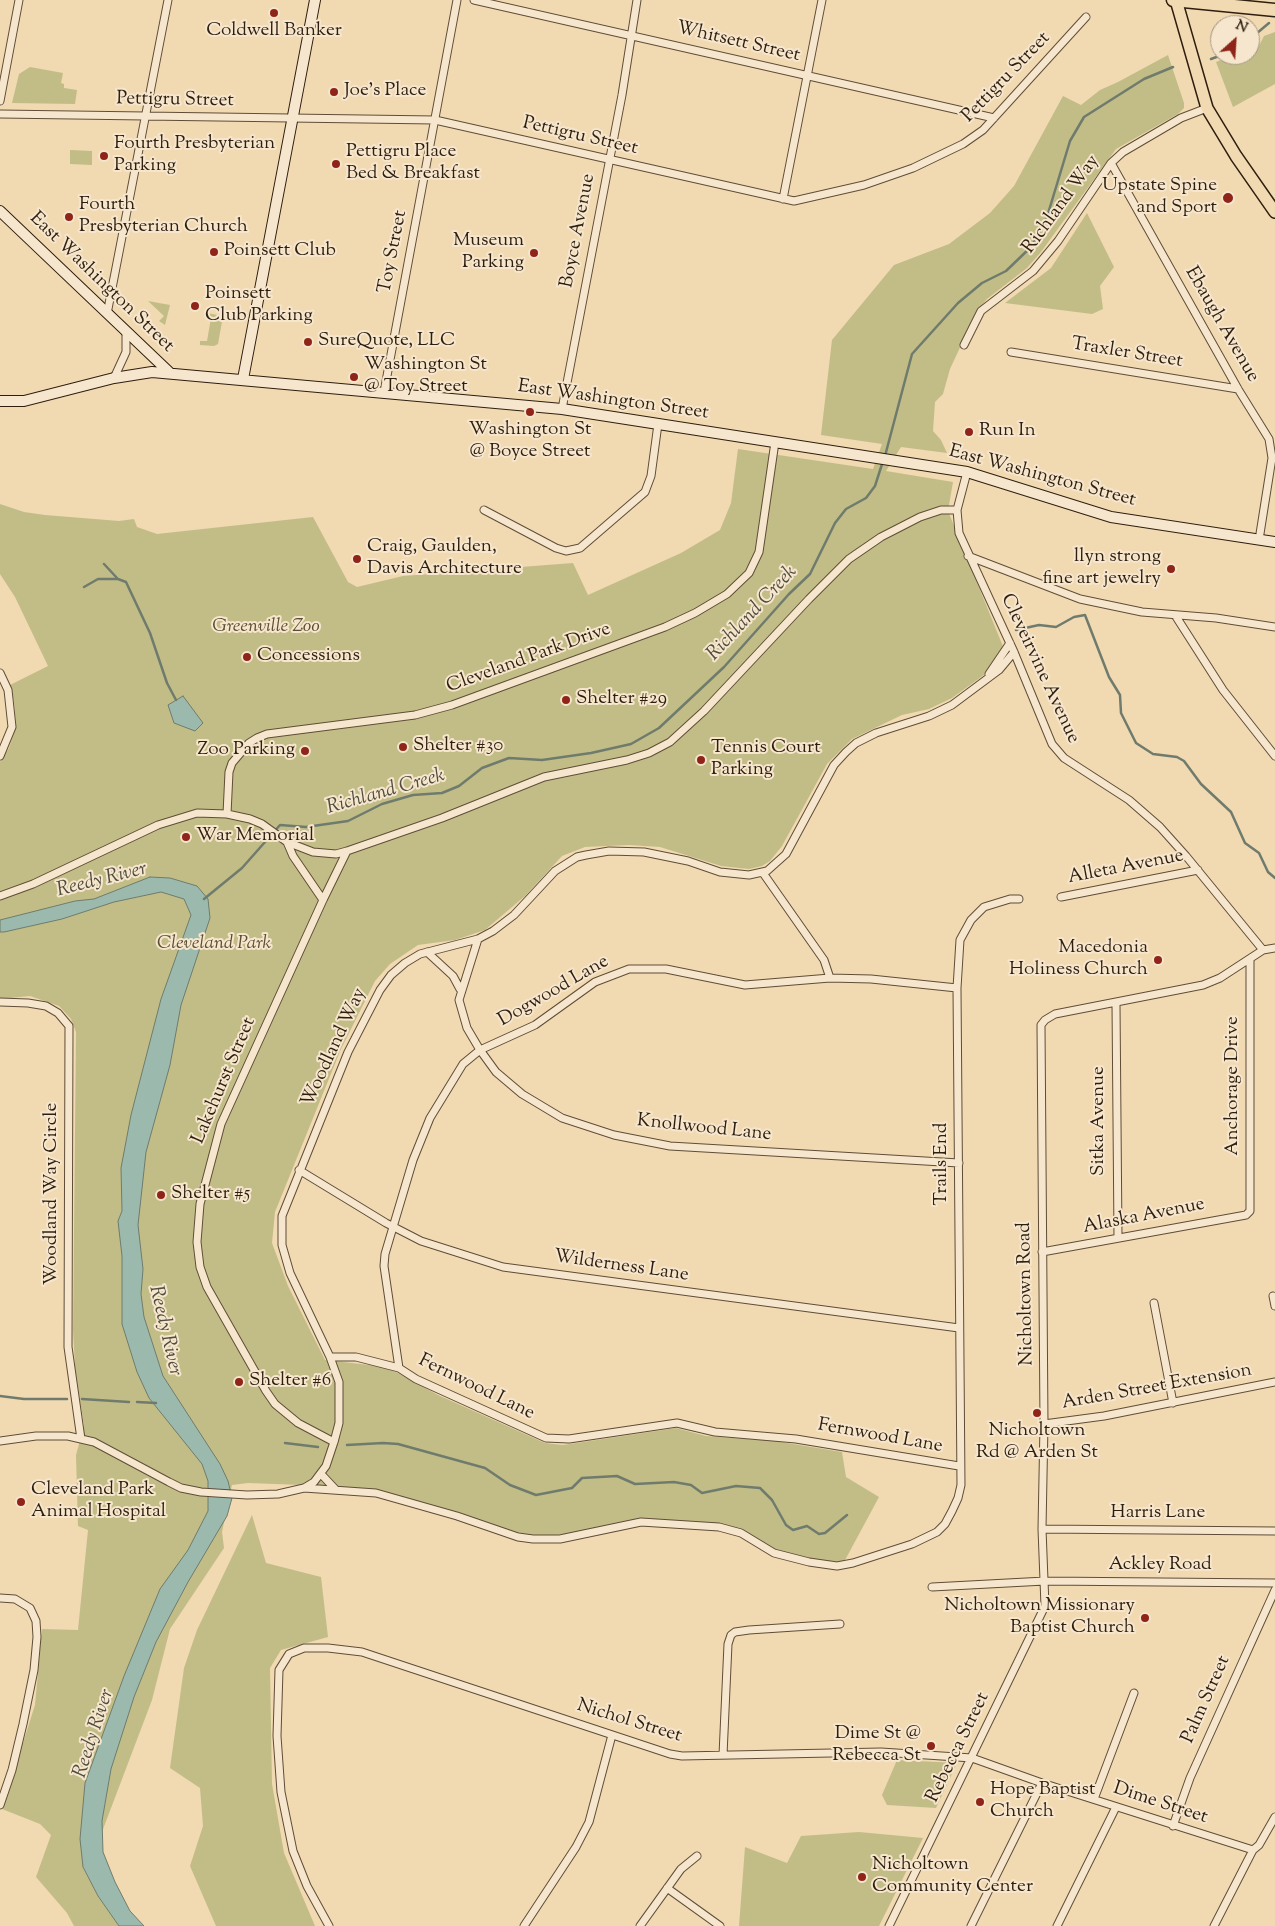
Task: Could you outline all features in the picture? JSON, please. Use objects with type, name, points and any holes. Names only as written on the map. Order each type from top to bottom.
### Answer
[{"type":"highway","points":[[1175,0],[1275,10]]},
{"type":"main road","points":[[1175,0],[1207,108],[1236,156],[1275,212]]},
{"type":"street","points":[[0,100],[19,0]]},
{"type":"street","points":[[107,314],[168,0]]},
{"type":"street","points":[[243,379],[294,119],[315,0]]},
{"type":"street","name":"Toy Street","points":[[384,392],[457,0]]},
{"type":"street","name":"Whitsett Street","points":[[474,0],[994,118]]},
{"type":"street","name":"Boyce Avenue","points":[[562,409],[632,36],[637,0]]},
{"type":"street","points":[[783,199],[822,0]]},
{"type":"street","name":"Pettigru Street","points":[[0,114],[435,120],[783,199],[808,199],[838,192],[913,168],[963,144],[983,130],[1086,17]]},
{"type":"street","name":"Richland Way","points":[[964,345],[981,311],[1033,271],[1111,163],[1123,152],[1181,118],[1207,108]]},
{"type":"street","name":"Ebaugh Avenue","points":[[1111,163],[1238,389],[1269,439],[1272,450],[1260,540]]},
{"type":"street","name":"East Washington Street","points":[[0,211],[169,372],[562,409],[868,456],[967,472],[1111,517],[1275,542]]},
{"type":"street","points":[[114,378],[126,352],[126,331]]},
{"type":"street","name":"Traxler Street","points":[[1010,352],[1238,389]]},
{"type":"street","points":[[0,401],[24,401],[114,378],[140,373],[169,372]]},
{"type":"street","points":[[484,510],[556,548],[566,551],[580,548],[645,492],[651,476],[658,424]]},
{"type":"street","name":"Cleveland Park Drive","points":[[226,814],[229,772],[232,764],[249,743],[267,734],[415,715],[452,705],[665,627],[695,613],[727,594],[742,582],[752,568],[758,552],[774,442]]},
{"type":"street","name":"Cleveirvine Avenue","points":[[967,472],[957,510],[959,533],[1057,751],[1064,758],[1141,810],[1198,870],[1263,950]]},
{"type":"street","points":[[0,896],[33,884],[173,819],[197,813],[226,814],[250,819],[268,828],[287,842],[313,852],[336,854],[442,818],[544,777],[627,760],[649,753],[670,742],[704,711],[815,592],[849,559],[920,516],[941,510],[957,510]]},
{"type":"street","points":[[968,556],[1080,600],[1142,612],[1275,627]]},
{"type":"street","points":[[1175,615],[1223,690],[1275,756]]},
{"type":"street","points":[[988,677],[1010,643]]},
{"type":"street","points":[[830,978],[824,960],[763,873],[774,868],[786,854],[834,765],[856,743],[876,733],[929,716],[952,706],[965,698],[988,677],[999,670],[1014,652]]},
{"type":"street","points":[[0,673],[8,690],[12,727],[0,756]]},
{"type":"street","points":[[287,842],[293,856],[323,900]]},
{"type":"street","name":"Lakehurst Street","points":[[334,1442],[298,1423],[275,1404],[266,1391],[207,1287],[200,1267],[197,1242],[200,1204],[221,1124],[323,900],[348,851]]},
{"type":"street","name":"Woodland Way","points":[[0,1441],[36,1436],[68,1436],[81,1439],[112,1450],[181,1488],[201,1492],[278,1494],[304,1488],[321,1474],[334,1442],[339,1423],[340,1394],[339,1382],[330,1358],[299,1296],[282,1245],[282,1216],[348,1052],[380,990],[405,963],[428,952],[478,939],[493,932],[514,915],[564,864],[586,855],[609,851],[644,852],[688,861],[720,872],[749,875],[763,873]]},
{"type":"street","name":"Alleta Avenue","points":[[1060,897],[1198,870]]},
{"type":"street","name":"Trails End","points":[[959,1466],[957,988],[960,940],[970,920],[984,907],[1010,898],[1019,899]]},
{"type":"street","name":"Knollwood Lane","points":[[478,939],[460,989],[459,1000],[467,1028],[496,1072],[522,1094],[544,1109],[578,1124],[640,1141],[670,1146],[959,1163]]},
{"type":"street","points":[[1116,1004],[1203,985],[1250,960],[1263,950],[1275,948]]},
{"type":"street","name":"Knollwood Lane","points":[[428,952],[453,976],[460,989]]},
{"type":"street","name":"Anchorage Drive","points":[[1250,960],[1250,1212]]},
{"type":"street","name":"Dogwood Lane","points":[[399,1368],[384,1266],[392,1226],[413,1160],[430,1118],[463,1064],[480,1050],[535,1025],[581,991],[620,971],[641,968],[666,969],[745,985],[830,978],[871,979],[957,988]]},
{"type":"street","name":"Woodland Way Circle","points":[[0,1002],[46,1006],[58,1013],[69,1026],[68,1347],[81,1439]]},
{"type":"street","name":"Nicholtown Road","points":[[1045,1581],[1042,1529],[1044,1424],[1040,1031],[1045,1020],[1055,1014],[1116,1004]]},
{"type":"street","name":"Sitka Avenue","points":[[1116,1004],[1118,1238]]},
{"type":"street","name":"Wilderness Lane","points":[[299,1170],[392,1226],[442,1249],[503,1267],[959,1328]]},
{"type":"street","name":"Alaska Avenue","points":[[1042,1252],[1246,1215],[1250,1212]]},
{"type":"street","points":[[1273,1296],[1275,1306]]},
{"type":"street","points":[[1154,1303],[1173,1403]]},
{"type":"street","name":"Fernwood Lane","points":[[304,1488],[376,1493],[533,1539],[560,1539],[641,1522],[719,1527],[741,1533],[774,1553],[809,1562],[837,1566],[853,1563],[912,1544],[937,1532],[945,1524],[958,1498],[961,1485],[959,1466],[796,1439],[715,1432],[677,1423],[569,1439],[546,1438],[425,1384],[399,1368],[356,1357],[330,1358]]},
{"type":"street","name":"Arden Street Extension","points":[[1044,1424],[1104,1416],[1275,1382]]},
{"type":"street","points":[[321,1474],[337,1490]]},
{"type":"street","name":"Harris Lane","points":[[1042,1529],[1275,1531]]},
{"type":"street","name":"Ackley Road","points":[[932,1587],[1045,1581],[1275,1583]]},
{"type":"street","name":"Rebecca Street","points":[[889,1926],[1045,1606],[1045,1581]]},
{"type":"street","name":"Palm Street","points":[[1173,1826],[1194,1770],[1275,1590]]},
{"type":"street","points":[[0,1598],[15,1599],[30,1608],[36,1621],[37,1637],[34,1670],[23,1724],[12,1770],[0,1805]]},
{"type":"street","points":[[723,1755],[728,1644],[731,1635],[735,1632],[749,1630],[840,1624]]},
{"type":"street","name":"Nichol Street","points":[[329,1926],[307,1886],[293,1850],[288,1835],[281,1792],[277,1736],[279,1670],[289,1654],[297,1650],[313,1648],[362,1652],[670,1754],[723,1755],[880,1752],[972,1758]]},
{"type":"street","points":[[1094,1799],[1134,1693]]},
{"type":"street","points":[[524,1926],[576,1847],[589,1822],[612,1735]]},
{"type":"street","name":"Dime Street","points":[[972,1758],[1173,1826],[1253,1850]]},
{"type":"street","points":[[971,1926],[1042,1783]]},
{"type":"street","points":[[1057,1926],[1116,1807]]},
{"type":"street","points":[[1214,1926],[1253,1850],[1259,1845],[1275,1817]]},
{"type":"street","points":[[640,1926],[681,1869],[696,1856]]},
{"type":"street","points":[[667,1888],[720,1926]]},
{"type":"green space","points":[[1275,32],[1275,84],[1233,107],[1217,65],[1260,65],[1260,44],[1264,36]]},
{"type":"green space","name":"Cleveland Park","points":[[1168,55],[1184,108],[1178,114],[1116,149],[1041,252],[1027,268],[987,299],[977,311],[950,369],[943,394],[935,402],[933,431],[941,440],[947,453],[901,447],[886,471],[953,482],[948,511],[1004,649],[988,672],[952,698],[929,709],[902,715],[852,739],[827,764],[782,846],[770,861],[762,866],[749,869],[721,866],[660,847],[629,845],[585,847],[562,856],[525,896],[485,930],[455,940],[418,945],[390,964],[375,981],[341,1049],[275,1212],[272,1243],[288,1286],[325,1360],[378,1366],[396,1372],[438,1395],[545,1443],[563,1445],[676,1428],[706,1436],[775,1441],[842,1452],[846,1477],[879,1497],[844,1562],[811,1560],[768,1548],[740,1529],[722,1525],[640,1519],[575,1533],[537,1537],[514,1533],[461,1514],[329,1486],[248,1483],[232,1485],[222,1532],[224,1548],[170,1629],[152,1700],[97,1845],[83,1867],[98,1896],[119,1926],[74,1926],[67,1913],[36,1877],[51,1835],[40,1824],[2,1809],[35,1705],[42,1629],[78,1630],[88,1530],[78,1526],[76,1455],[84,1426],[75,1367],[73,1330],[76,1032],[71,1019],[59,1006],[30,996],[0,999],[0,762],[9,748],[16,727],[14,702],[10,685],[48,666],[15,597],[0,574],[0,504],[24,512],[45,515],[119,521],[134,519],[137,527],[157,534],[313,517],[348,582],[357,587],[403,576],[573,563],[588,595],[681,553],[720,530],[731,503],[738,449],[873,469],[882,444],[821,435],[832,340],[894,265],[949,244],[990,213],[1014,186],[1063,96],[1081,105],[1100,90]]},
{"type":"green space","points":[[30,67],[63,73],[61,83],[64,84],[64,88],[77,90],[75,104],[12,103],[19,74]]},
{"type":"green space","points":[[70,150],[92,151],[92,165],[70,164]]},
{"type":"green space","points":[[1087,213],[1114,267],[1100,286],[1103,309],[1092,314],[1005,303],[1051,268]]},
{"type":"green space","points":[[148,301],[170,305],[165,325],[159,321],[164,316]]},
{"type":"green space","points":[[207,313],[223,316],[218,344],[214,346],[200,345],[200,341],[207,341],[211,318],[206,317]]},
{"type":"green space","points":[[252,1515],[266,1563],[321,1577],[328,1637],[281,1650],[270,1668],[272,1784],[284,1853],[315,1926],[216,1926],[190,1866],[203,1826],[200,1788],[170,1768],[184,1668],[197,1630]]},
{"type":"green space","points":[[897,1760],[957,1763],[936,1808],[887,1805],[882,1795]]},
{"type":"green space","points":[[859,1832],[923,1838],[879,1926],[739,1926],[745,1847],[787,1863],[801,1836]]},
{"type":"shaded area","points":[[183,696],[203,723],[195,731],[174,723],[168,705]]},
{"type":"shaded area","points":[[150,877],[170,878],[197,886],[208,899],[210,918],[181,1005],[170,1065],[146,1152],[138,1225],[143,1269],[141,1294],[144,1317],[163,1376],[220,1464],[228,1481],[232,1498],[227,1516],[188,1582],[156,1642],[134,1697],[111,1769],[102,1821],[103,1852],[115,1882],[130,1911],[144,1926],[119,1926],[98,1896],[83,1867],[80,1839],[85,1783],[124,1676],[160,1589],[188,1550],[208,1511],[208,1481],[202,1464],[149,1398],[137,1372],[122,1324],[122,1256],[118,1221],[122,1211],[121,1168],[131,1115],[161,999],[191,915],[184,899],[161,892],[114,902],[62,919],[4,932],[0,932],[0,920],[75,901],[94,899]]},
{"type":"waterway","points":[[1260,31],[1269,23]]},
{"type":"waterway","name":"Richland Creek","points":[[885,456],[912,354],[958,303],[982,283],[1006,271],[1032,246],[1047,217],[1070,141],[1084,117],[1144,79],[1173,67]]},
{"type":"waterway","name":"Richland Creek","points":[[204,899],[242,868],[280,825],[306,827],[348,821],[382,804],[413,795],[442,793],[459,786],[482,768],[509,758],[542,760],[591,753],[631,744],[659,728],[724,667],[789,594],[810,574],[835,523],[846,509],[866,498],[875,486],[883,461]]},
{"type":"waterway","points":[[104,564],[117,578]]},
{"type":"waterway","points":[[84,587],[98,579],[118,579],[126,582],[150,633],[167,683],[176,700]]},
{"type":"waterway","points":[[1016,630],[1039,625],[1056,627],[1074,617],[1085,615],[1109,677],[1120,695],[1121,713],[1136,743],[1153,754],[1177,757],[1184,761],[1201,784],[1231,812],[1245,843],[1259,853],[1268,872],[1275,878]]},
{"type":"waterway","points":[[0,1396],[24,1399],[67,1399]]},
{"type":"waterway","points":[[82,1399],[129,1402]]},
{"type":"waterway","points":[[137,1402],[156,1403]]},
{"type":"waterway","points":[[285,1443],[318,1447]]},
{"type":"waterway","points":[[347,1445],[398,1444],[485,1468],[510,1485],[536,1495],[572,1488],[582,1478],[617,1476],[635,1484],[674,1482],[691,1485],[702,1493],[736,1486],[760,1488],[772,1500],[786,1525],[793,1530],[807,1526],[819,1534],[825,1533],[847,1515]]},
{"type":"place","name":"Coldwell Banker","points":[[274,13]]},
{"type":"place","name":"Joe's Place","points":[[334,92]]},
{"type":"place","name":"Fourth Presbyterian Parking","points":[[104,156]]},
{"type":"place","name":"Pettigru Place Bed & Breakfast","points":[[336,164]]},
{"type":"place","name":"Upstate Spine and Sport","points":[[1228,198]]},
{"type":"place","name":"Fourth Presbyterian Church","points":[[69,217]]},
{"type":"place","name":"Poinsett Club","points":[[214,252]]},
{"type":"place","name":"Museum Parking","points":[[534,253]]},
{"type":"place","name":"Poinsett Club Parking","points":[[195,306]]},
{"type":"place","name":"SureQuote, LLC","points":[[308,342]]},
{"type":"place","name":"Washington St @ Toy Street","points":[[354,377]]},
{"type":"place","name":"Washington St @ Boyce Street","points":[[530,412]]},
{"type":"place","name":"Run In","points":[[969,432]]},
{"type":"place","name":"Craig, Gaulden, Davis Architecture","points":[[357,559]]},
{"type":"place","name":"llyn strong fine art jewelry","points":[[1171,569]]},
{"type":"place","name":"Concessions","points":[[247,657]]},
{"type":"place","name":"Shelter #29","points":[[566,700]]},
{"type":"place","name":"Shelter #30","points":[[403,747]]},
{"type":"place","name":"Zoo Parking","points":[[305,751]]},
{"type":"place","name":"Tennis Court Parking","points":[[701,760]]},
{"type":"place","name":"War Memorial","points":[[186,837]]},
{"type":"place","name":"Macedonia Holiness Church","points":[[1158,960]]},
{"type":"place","name":"Shelter #5","points":[[161,1195]]},
{"type":"place","name":"Shelter #6","points":[[239,1382]]},
{"type":"place","name":"Nicholtown Rd @ Arden St","points":[[1037,1413]]},
{"type":"place","name":"Cleveland Park Animal Hospital","points":[[21,1502]]},
{"type":"place","name":"Nicholtown Missionary Baptist Church","points":[[1145,1618]]},
{"type":"place","name":"Dime St @ Rebecca St","points":[[931,1746]]},
{"type":"place","name":"Hope Baptist Church","points":[[980,1802]]},
{"type":"place","name":"Nicholtown Community Center","points":[[862,1877]]},
{"type":"park label","name":"Greenville Zoo","points":[[266,628]]},
{"type":"water label","name":"Reedy River","points":[[102,881]]},
{"type":"water label","name":"Reedy River","points":[[164,1331]]},
{"type":"water label","name":"Reedy River","points":[[95,1734]]}]
